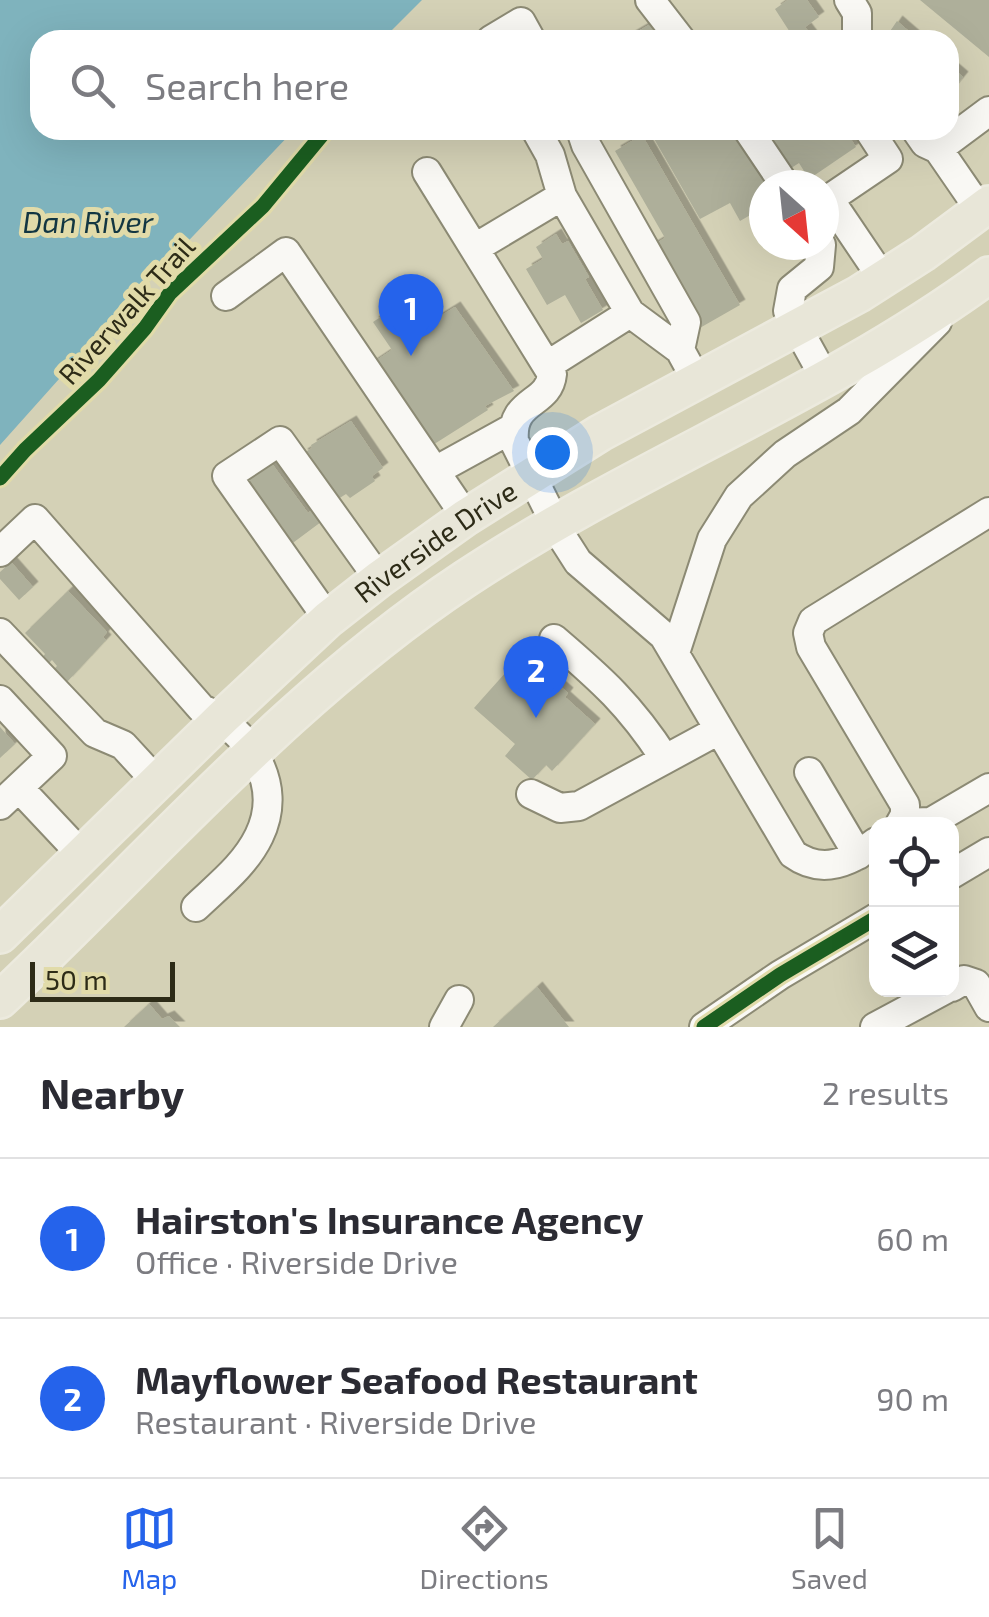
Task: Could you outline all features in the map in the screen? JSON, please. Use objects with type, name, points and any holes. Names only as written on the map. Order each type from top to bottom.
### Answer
[{"type":"main road","name":"Riverside Drive","points":[[1,933],[222,718],[328,619],[379,579],[530,475],[883,279],[985,207]]},
{"type":"main road","name":"Riverside Drive","points":[[0,1000],[252,750],[370,650],[464,580],[554,524],[824,378],[949,304],[989,275]]},
{"type":"street","points":[[650,0],[673,30]]},
{"type":"street","points":[[849,0],[857,13],[858,30]]},
{"type":"street","points":[[959,133],[989,111]]},
{"type":"street","points":[[542,140],[562,196],[630,313],[680,350],[696,381]]},
{"type":"street","points":[[584,140],[686,322],[680,350]]},
{"type":"street","points":[[755,140],[775,170]]},
{"type":"street","points":[[876,140],[888,158],[829,199],[883,279]]},
{"type":"street","points":[[923,140],[938,149],[985,207]]},
{"type":"street","points":[[938,149],[950,140]]},
{"type":"street","points":[[427,172],[548,365],[551,384],[521,408],[512,428],[514,441],[554,524],[578,562],[664,636],[793,854],[816,867],[850,860],[867,848],[809,772]]},
{"type":"street","points":[[475,248],[562,196]]},
{"type":"street","points":[[226,296],[286,252],[466,518]]},
{"type":"street","points":[[820,260],[819,267],[796,284],[788,300],[788,311],[824,378]]},
{"type":"street","points":[[675,652],[712,538],[739,496],[785,454],[849,411],[932,328],[949,304]]},
{"type":"street","points":[[548,365],[630,313]]},
{"type":"street","points":[[435,470],[512,428]]},
{"type":"street","points":[[328,619],[228,476],[280,441],[379,579]]},
{"type":"street","points":[[904,817],[904,805],[811,648],[808,633],[813,621],[989,512]]},
{"type":"street","points":[[0,552],[34,519],[201,708],[222,718],[262,765],[268,786],[268,808],[260,835],[240,864],[196,907]]},
{"type":"street","points":[[0,633],[95,733],[122,745],[157,782]]},
{"type":"street","points":[[554,639],[610,686],[642,723],[665,759]]},
{"type":"street","points":[[0,700],[52,756],[10,797],[82,855]]},
{"type":"street","points":[[531,794],[560,808],[579,806],[719,730]]},
{"type":"street","points":[[940,817],[989,788]]},
{"type":"street","points":[[959,870],[989,852]]},
{"type":"street","points":[[704,1027],[780,975],[869,922]]},
{"type":"street","points":[[959,985],[976,984],[989,1007]]},
{"type":"street","points":[[875,1027],[931,997]]},
{"type":"street","points":[[444,1027],[459,1000]]},
{"type":"water","name":"Dan River","points":[[0,0],[422,0],[392,30],[30,30],[30,140],[284,140],[0,445]]},
{"type":"building","points":[[788,0],[807,0],[819,17],[805,27],[807,30],[789,30],[775,9]]},
{"type":"building","points":[[920,0],[989,0],[989,57]]},
{"type":"building","points":[[897,21],[907,30],[891,30]]},
{"type":"building","points":[[654,22],[658,30],[640,30]]},
{"type":"building","points":[[634,140],[645,140],[740,305],[698,329],[650,247],[665,238],[615,151]]},
{"type":"building","points":[[655,140],[742,140],[763,170],[749,170],[749,216],[740,221],[730,203],[700,219]]},
{"type":"building","points":[[764,140],[851,140],[856,147],[822,170],[803,170],[799,163],[784,170]]},
{"type":"building","points":[[556,234],[562,244],[568,241],[603,310],[581,323],[565,295],[547,305],[526,269],[543,259],[536,247]]},
{"type":"building","points":[[411,297],[429,323],[455,307],[514,391],[485,406],[488,410],[428,448],[368,366],[392,350],[373,322]]},
{"type":"building","points":[[351,421],[383,468],[372,476],[375,481],[350,498],[346,494],[335,501],[302,454]]},
{"type":"building","points":[[270,461],[308,513],[316,507],[325,519],[286,548],[277,535],[284,529],[246,478]]},
{"type":"building","points":[[11,562],[33,587],[19,600],[0,579],[0,572]]},
{"type":"building","points":[[68,591],[107,632],[103,637],[106,640],[67,682],[54,669],[57,666],[52,660],[48,664],[42,658],[45,654],[25,633]]},
{"type":"building","points":[[517,660],[540,680],[546,674],[595,724],[552,771],[546,765],[532,780],[505,756],[515,744],[474,708]]},
{"type":"building","points":[[0,727],[15,744],[0,758]]},
{"type":"building","points":[[537,987],[569,1027],[493,1027]]},
{"type":"building","points":[[149,1004],[162,1019],[169,1016],[180,1027],[124,1027]]},
{"type":"cycle path","name":"Riverwalk Trail","points":[[0,478],[99,380],[170,293],[263,206],[318,140]]},
{"type":"cycle path","points":[[704,1027],[780,975],[869,922]]},
{"type":"place","name":"Hairston's Insurance Agency","points":[[411,356]]},
{"type":"place","name":"Mayflower Seafood Restaurant","points":[[536,718]]}]
